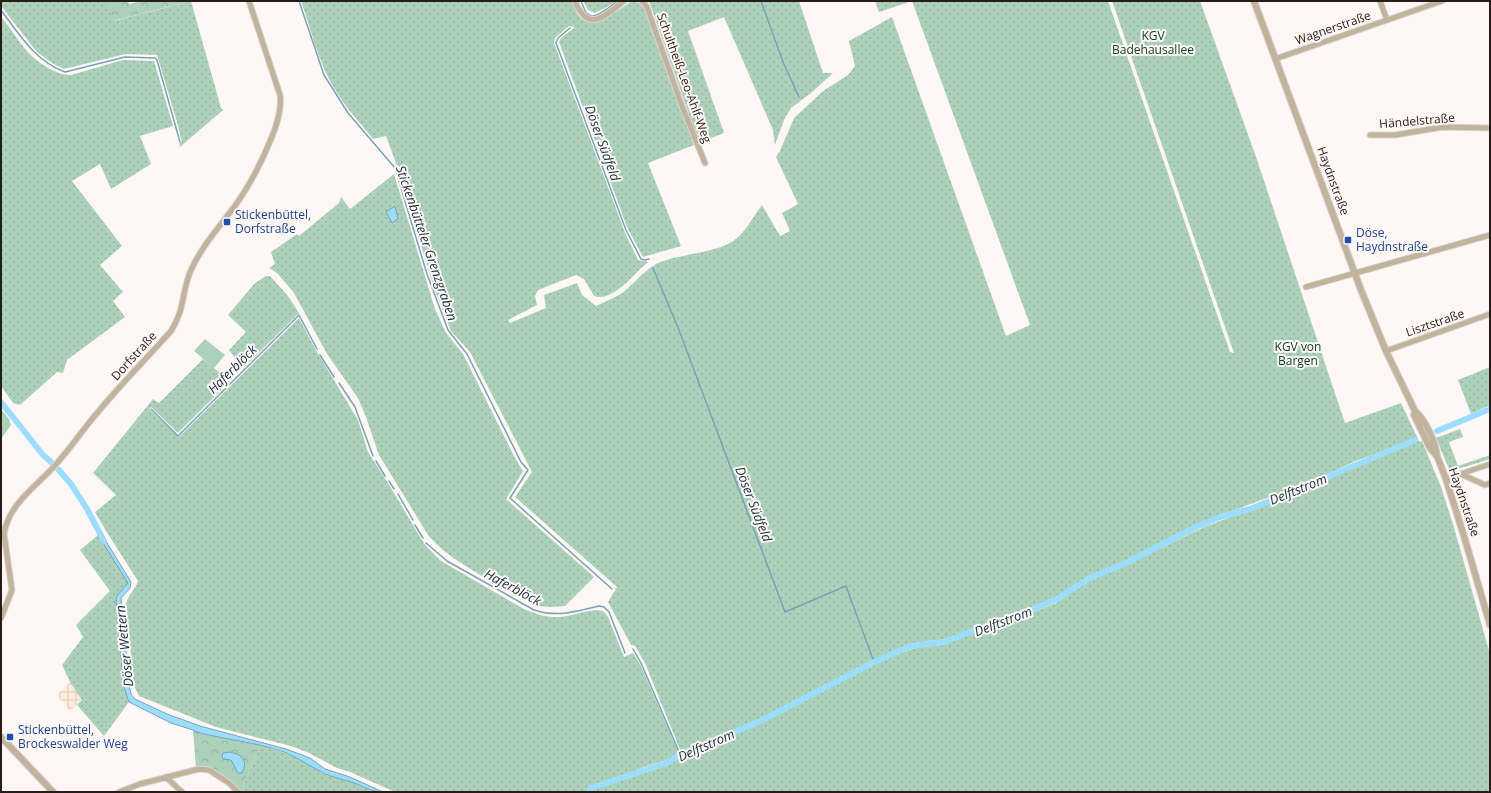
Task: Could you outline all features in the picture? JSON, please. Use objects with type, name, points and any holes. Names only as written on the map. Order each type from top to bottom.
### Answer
[{"type":"street","name":"Dorfstraße","points":[[1,618],[12,590],[4,534],[10,515],[24,496],[51,470],[98,412],[175,325],[182,308],[189,275],[195,261],[238,202],[265,154],[279,114],[281,101],[249,1]]},
{"type":"street","points":[[575,1],[580,12],[588,19],[602,17],[624,1]]},
{"type":"street","name":"Schultheiß-Leo-Ahlf-Weg","points":[[642,1],[647,7],[682,106],[705,163]]},
{"type":"street","name":"Haydnstraße","points":[[1254,1],[1355,274],[1386,351],[1415,411],[1414,415],[1430,448],[1437,456],[1446,479],[1490,625]]},
{"type":"street","points":[[1380,1],[1387,20]]},
{"type":"street","name":"Wagnerstraße","points":[[1276,58],[1442,1]]},
{"type":"street","name":"Händelstraße","points":[[1370,135],[1395,136],[1443,127],[1490,128]]},
{"type":"street","points":[[1306,287],[1490,235]]},
{"type":"street","name":"Lisztstraße","points":[[1386,351],[1490,314]]},
{"type":"street","points":[[1446,479],[1490,464]]},
{"type":"street","points":[[1461,474],[1484,485],[1490,483]]},
{"type":"street","points":[[1,737],[53,792]]},
{"type":"street","points":[[119,792],[140,784],[199,769],[209,770],[229,783],[238,792]]},
{"type":"street","points":[[166,777],[182,792]]},
{"type":"shaded area","points":[[70,682],[82,700],[70,711],[57,695]]},
{"type":"green space","points":[[1,1],[107,1],[114,21],[191,1],[221,108],[223,110],[180,147],[179,143],[182,142],[177,122],[157,55],[126,54],[64,69],[52,63],[37,52],[1,6]]},
{"type":"green space","points":[[107,1],[128,1],[129,4],[143,1],[191,1],[113,21]]},
{"type":"green space","points":[[301,1],[573,1],[581,18],[594,22],[608,17],[633,1],[642,4],[647,11],[694,145],[648,163],[681,246],[643,257],[627,227],[559,42],[561,38],[575,27],[569,26],[555,38],[554,43],[626,235],[638,260],[648,262],[616,291],[609,295],[601,297],[594,296],[584,279],[576,275],[538,290],[535,296],[537,305],[508,320],[510,323],[546,308],[544,295],[577,283],[582,295],[596,306],[612,299],[626,290],[656,264],[665,260],[716,249],[733,241],[745,229],[762,205],[780,236],[790,231],[782,213],[798,204],[776,157],[794,118],[823,91],[848,75],[855,66],[849,41],[892,17],[1006,336],[1030,325],[912,1],[1108,1],[1230,352],[1234,353],[1112,1],[1200,1],[1255,154],[1345,423],[1401,403],[1418,439],[1358,460],[1317,479],[1198,524],[1124,562],[1090,575],[1055,598],[995,622],[941,640],[921,642],[889,653],[754,722],[681,752],[645,663],[635,646],[631,645],[608,602],[617,587],[515,497],[532,472],[470,352],[451,331],[434,288],[397,166],[386,136],[373,139],[337,94],[320,59]]},
{"type":"green space","points":[[583,1],[618,1],[595,13],[588,10]]},
{"type":"green space","points":[[649,1],[799,1],[823,73],[833,73],[811,93],[791,108],[784,120],[775,145],[773,130],[724,17],[688,31],[724,133],[699,143]]},
{"type":"green space","points":[[875,1],[912,1],[879,12]]},
{"type":"green space","points":[[1,17],[29,54],[58,73],[71,75],[123,60],[154,61],[173,126],[140,136],[151,164],[111,189],[100,164],[72,181],[122,246],[100,265],[123,292],[113,301],[125,317],[67,360],[63,373],[57,372],[20,405],[13,403],[1,386]]},
{"type":"green space","points":[[394,174],[435,309],[446,333],[463,354],[523,471],[506,499],[594,577],[565,606],[538,606],[465,566],[452,557],[428,535],[379,455],[358,398],[327,354],[294,293],[277,273],[269,268],[275,264],[271,252],[297,234],[299,236],[339,203],[341,197],[350,209]]},
{"type":"green space","points":[[266,276],[270,276],[288,296],[299,313],[243,368],[229,350],[246,332],[228,315],[255,283]]},
{"type":"green space","points":[[299,318],[317,352],[358,420],[368,452],[425,545],[441,561],[524,609],[546,616],[555,617],[587,611],[603,611],[608,617],[624,657],[633,653],[640,664],[679,753],[667,760],[589,788],[586,792],[395,792],[350,772],[337,768],[309,753],[291,746],[216,727],[139,696],[134,686],[126,604],[138,581],[95,512],[116,495],[93,473],[153,399],[159,403],[203,359],[230,381],[178,433],[151,407],[149,409],[179,437]]},
{"type":"green space","points":[[205,339],[225,355],[214,368],[194,351]]},
{"type":"green space","points":[[1490,367],[1490,405],[1471,414],[1458,380]]},
{"type":"green space","points":[[1,409],[9,419],[11,425],[1,439]]},
{"type":"green space","points":[[1460,429],[1463,437],[1449,442],[1458,466],[1490,455],[1490,459],[1455,470],[1449,469],[1436,438]]},
{"type":"green space","points":[[1419,440],[1419,442],[1422,441],[1441,487],[1490,654],[1490,792],[590,792],[642,772],[666,765],[681,755],[740,732],[874,664],[917,647],[944,645],[965,635],[1022,617],[1056,603],[1093,578],[1127,565],[1204,527],[1316,485]]},
{"type":"green space","points":[[98,535],[128,583],[117,596],[116,601],[124,687],[129,702],[104,736],[77,705],[82,700],[70,682],[62,665],[83,637],[76,625],[110,591],[80,550]]},
{"type":"green space","points":[[193,730],[203,734],[260,745],[242,789],[249,792],[240,792],[206,766],[196,768]]},
{"type":"green space","points":[[260,745],[285,753],[304,761],[321,772],[349,781],[375,792],[249,792],[242,789]]},
{"type":"water","points":[[395,206],[398,219],[392,223],[386,212]]},
{"type":"water","points":[[101,533],[131,582],[130,588],[121,598],[129,684],[131,694],[135,699],[167,714],[200,726],[286,749],[310,758],[325,769],[350,777],[383,792],[372,790],[330,776],[284,752],[197,732],[171,723],[129,702],[124,687],[116,601],[117,596],[128,583],[98,535]]},
{"type":"water","points":[[230,752],[243,759],[244,768],[242,773],[238,773],[231,760],[224,759],[222,757],[223,753]]},
{"type":"waterway","name":"Stickenbütteler Grenzgraben","points":[[299,1],[324,75],[348,113],[395,168],[427,274],[448,330],[467,354],[521,462],[528,470],[510,498],[612,589]]},
{"type":"waterway","points":[[581,1],[586,13],[592,16],[601,13],[618,1]]},
{"type":"waterway","points":[[761,1],[783,62],[799,97]]},
{"type":"waterway","name":"Stickenbütteler Grenzgraben","points":[[1,10],[28,46],[36,54],[54,67],[65,72],[125,57],[155,58],[157,60],[180,142]]},
{"type":"waterway","name":"Döser Südfeld","points":[[570,28],[558,38],[556,43],[626,230],[641,259],[649,259]]},
{"type":"waterway","name":"Döser Südfeld","points":[[653,268],[679,330],[785,612],[846,586],[874,662]]},
{"type":"waterway","name":"Haferblöck","points":[[151,409],[178,436],[299,315],[317,349]]},
{"type":"waterway","name":"Haferblöck","points":[[320,355],[334,377]]},
{"type":"waterway","name":"Haferblöck","points":[[339,383],[355,407],[373,456]]},
{"type":"waterway","name":"Döser Wettern","points":[[1,402],[43,455],[51,462]]},
{"type":"waterway","name":"Delftstrom","points":[[1437,431],[1490,409]]},
{"type":"waterway","name":"Delftstrom","points":[[589,792],[591,788],[667,763],[680,754],[761,721],[874,662],[911,646],[944,642],[983,627],[1011,619],[1057,599],[1090,578],[1126,563],[1198,526],[1220,517],[1250,509],[1415,440]]},
{"type":"waterway","name":"Haferblöck","points":[[376,461],[385,476]]},
{"type":"waterway","name":"Döser Wettern","points":[[58,469],[71,484],[87,509],[104,541]]},
{"type":"waterway","name":"Haferblöck","points":[[389,481],[394,489]]},
{"type":"waterway","name":"Haferblöck","points":[[398,494],[413,520]]},
{"type":"waterway","name":"Haferblöck","points":[[415,525],[423,538]]},
{"type":"waterway","name":"Haferblöck","points":[[426,543],[447,561],[534,610],[559,614],[599,606],[604,607],[609,612],[625,653]]},
{"type":"waterway","name":"Stickenbütteler Grenzgraben","points":[[633,649],[641,663],[680,754]]},
{"type":"place","name":"Stickenbüttel, Dorfstraße","points":[[227,222]]},
{"type":"place","name":"Döse, Haydnstraße","points":[[1348,240]]},
{"type":"place","name":"Stickenbüttel, Brockeswalder Weg","points":[[10,737]]},
{"type":"park label","name":"KGV Badehausallee","points":[[1153,43]]},
{"type":"park label","name":"KGV von Bargen","points":[[1298,354]]}]
